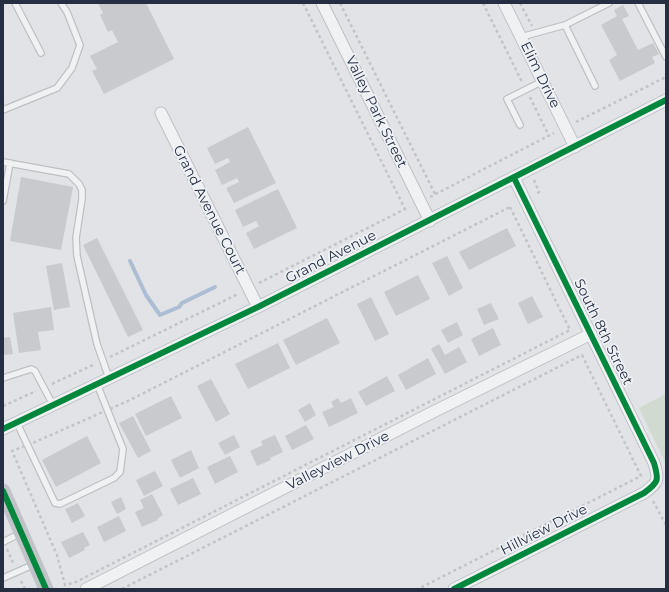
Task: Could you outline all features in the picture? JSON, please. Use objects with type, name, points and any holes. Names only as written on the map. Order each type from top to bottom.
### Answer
[{"type":"street","name":"Valley Park Street","points":[[322,3],[430,220]]},
{"type":"street","name":"Elim Drive","points":[[504,3],[575,147]]},
{"type":"street","name":"Grand Avenue","points":[[3,430],[258,307],[666,101]]},
{"type":"street","name":"Grand Avenue Court","points":[[161,113],[258,307]]},
{"type":"street","name":"South 8th Street","points":[[514,178],[654,462],[658,476],[654,486],[646,491]]},
{"type":"street","name":"Valleyview Drive","points":[[86,589],[591,334]]},
{"type":"street","points":[[3,491],[46,589]]},
{"type":"street","name":"Hillview Drive","points":[[454,589],[646,491]]},
{"type":"lane","points":[[15,3],[41,53]]},
{"type":"lane","points":[[3,110],[57,88],[72,68],[80,45],[67,12],[61,3]]},
{"type":"lane","points":[[521,37],[565,25],[609,3]]},
{"type":"lane","points":[[638,3],[666,57]]},
{"type":"lane","points":[[565,25],[595,86]]},
{"type":"lane","points":[[520,126],[506,99],[543,81]]},
{"type":"lane","points":[[3,162],[69,174],[79,184],[82,190],[76,238],[77,256],[97,344],[109,378]]},
{"type":"lane","points":[[3,201],[10,163]]},
{"type":"lane","points":[[3,378],[31,369],[35,371],[53,406]]},
{"type":"lane","points":[[16,423],[55,503],[60,504],[114,478],[120,472],[123,449],[97,384]]},
{"type":"lane","points":[[3,542],[22,533]]},
{"type":"lane","points":[[3,578],[35,564]]},
{"type":"path","points":[[303,3],[405,209]]},
{"type":"path","points":[[340,3],[435,194]]},
{"type":"path","points":[[483,3],[549,136]]},
{"type":"path","points":[[520,3],[536,33]]},
{"type":"path","points":[[572,124],[666,77]]},
{"type":"path","points":[[429,197],[554,133]]},
{"type":"path","points":[[532,196],[539,192],[534,179]]},
{"type":"path","points":[[3,406],[103,360],[410,207]]},
{"type":"path","points":[[510,207],[570,330],[76,582],[65,585],[57,554],[12,451],[27,445],[108,410],[510,207]]},
{"type":"path","points":[[122,589],[582,355],[642,476],[418,589]]},
{"type":"path","points":[[646,491],[666,526]]},
{"type":"shaded area","points":[[666,394],[666,464],[639,408]]},
{"type":"building","points":[[98,3],[146,3],[174,59],[104,94],[92,71],[97,69],[90,56],[118,42],[112,30],[108,32],[100,15],[103,13]]},
{"type":"building","points":[[623,5],[629,16],[622,19],[638,50],[653,43],[659,54],[652,57],[655,63],[620,81],[609,60],[617,55],[601,25],[617,16],[614,10]]},
{"type":"building","points":[[248,127],[276,183],[234,203],[226,188],[239,182],[237,178],[222,185],[215,170],[230,162],[228,158],[215,164],[207,148]]},
{"type":"building","points":[[21,177],[73,187],[61,250],[10,241]]},
{"type":"building","points":[[278,189],[297,228],[254,249],[246,233],[259,226],[256,221],[243,227],[235,210]]},
{"type":"building","points":[[507,228],[516,246],[469,270],[459,252]]},
{"type":"building","points":[[97,238],[143,330],[128,337],[83,245]]},
{"type":"building","points":[[447,256],[463,288],[449,296],[432,263]]},
{"type":"building","points":[[62,263],[70,307],[54,310],[46,266]]},
{"type":"building","points":[[418,275],[430,299],[396,316],[384,292]]},
{"type":"building","points":[[532,296],[543,317],[528,324],[518,303]]},
{"type":"building","points":[[371,297],[389,334],[375,341],[357,304]]},
{"type":"building","points":[[491,303],[499,319],[484,325],[477,309]]},
{"type":"building","points":[[51,307],[54,330],[38,332],[41,350],[19,353],[13,313]]},
{"type":"building","points":[[327,318],[340,343],[296,365],[283,340]]},
{"type":"building","points":[[457,322],[463,335],[448,343],[441,330]]},
{"type":"building","points":[[493,328],[501,345],[479,356],[471,339]]},
{"type":"building","points":[[10,337],[13,354],[3,355],[3,338]]},
{"type":"building","points":[[278,343],[290,368],[248,389],[235,364]]},
{"type":"building","points":[[439,344],[445,355],[459,347],[467,362],[445,374],[431,349]]},
{"type":"building","points":[[428,358],[436,374],[406,390],[398,375]]},
{"type":"building","points":[[387,376],[395,391],[366,406],[358,392]]},
{"type":"building","points":[[211,379],[230,414],[216,422],[197,386]]},
{"type":"building","points":[[171,396],[182,418],[146,436],[135,414]]},
{"type":"building","points":[[338,398],[341,403],[351,398],[358,413],[329,427],[322,412],[334,407],[331,402]]},
{"type":"building","points":[[310,403],[316,415],[305,422],[298,410]]},
{"type":"building","points":[[133,416],[151,451],[138,458],[119,423]]},
{"type":"building","points":[[306,425],[314,439],[292,450],[285,436]]},
{"type":"building","points":[[234,435],[240,447],[225,455],[218,443]]},
{"type":"building","points":[[275,435],[283,452],[270,458],[271,460],[257,466],[250,451],[263,445],[261,441]]},
{"type":"building","points":[[87,436],[101,463],[56,487],[42,460]]},
{"type":"building","points":[[191,450],[199,468],[180,478],[171,460]]},
{"type":"building","points":[[230,456],[238,472],[215,484],[207,467]]},
{"type":"building","points":[[155,471],[163,486],[144,496],[136,480]]},
{"type":"building","points":[[193,478],[201,494],[178,505],[170,489]]},
{"type":"building","points":[[152,494],[163,515],[157,519],[158,520],[142,527],[135,512],[144,508],[140,500]]},
{"type":"building","points":[[121,497],[126,509],[117,514],[111,502]]},
{"type":"building","points":[[78,503],[85,516],[72,523],[65,509]]},
{"type":"building","points":[[119,516],[126,531],[104,542],[97,527]]},
{"type":"building","points":[[83,532],[90,545],[84,548],[85,550],[69,558],[61,542]]},
{"type":"waterway","points":[[130,261],[146,295],[160,315],[179,307],[182,303],[215,287]]},
{"type":"cycle path","points":[[3,429],[258,307],[666,100]]},
{"type":"cycle path","points":[[454,589],[644,493],[653,486],[657,477],[654,463],[514,178]]},
{"type":"cycle path","points":[[3,491],[46,589]]}]
